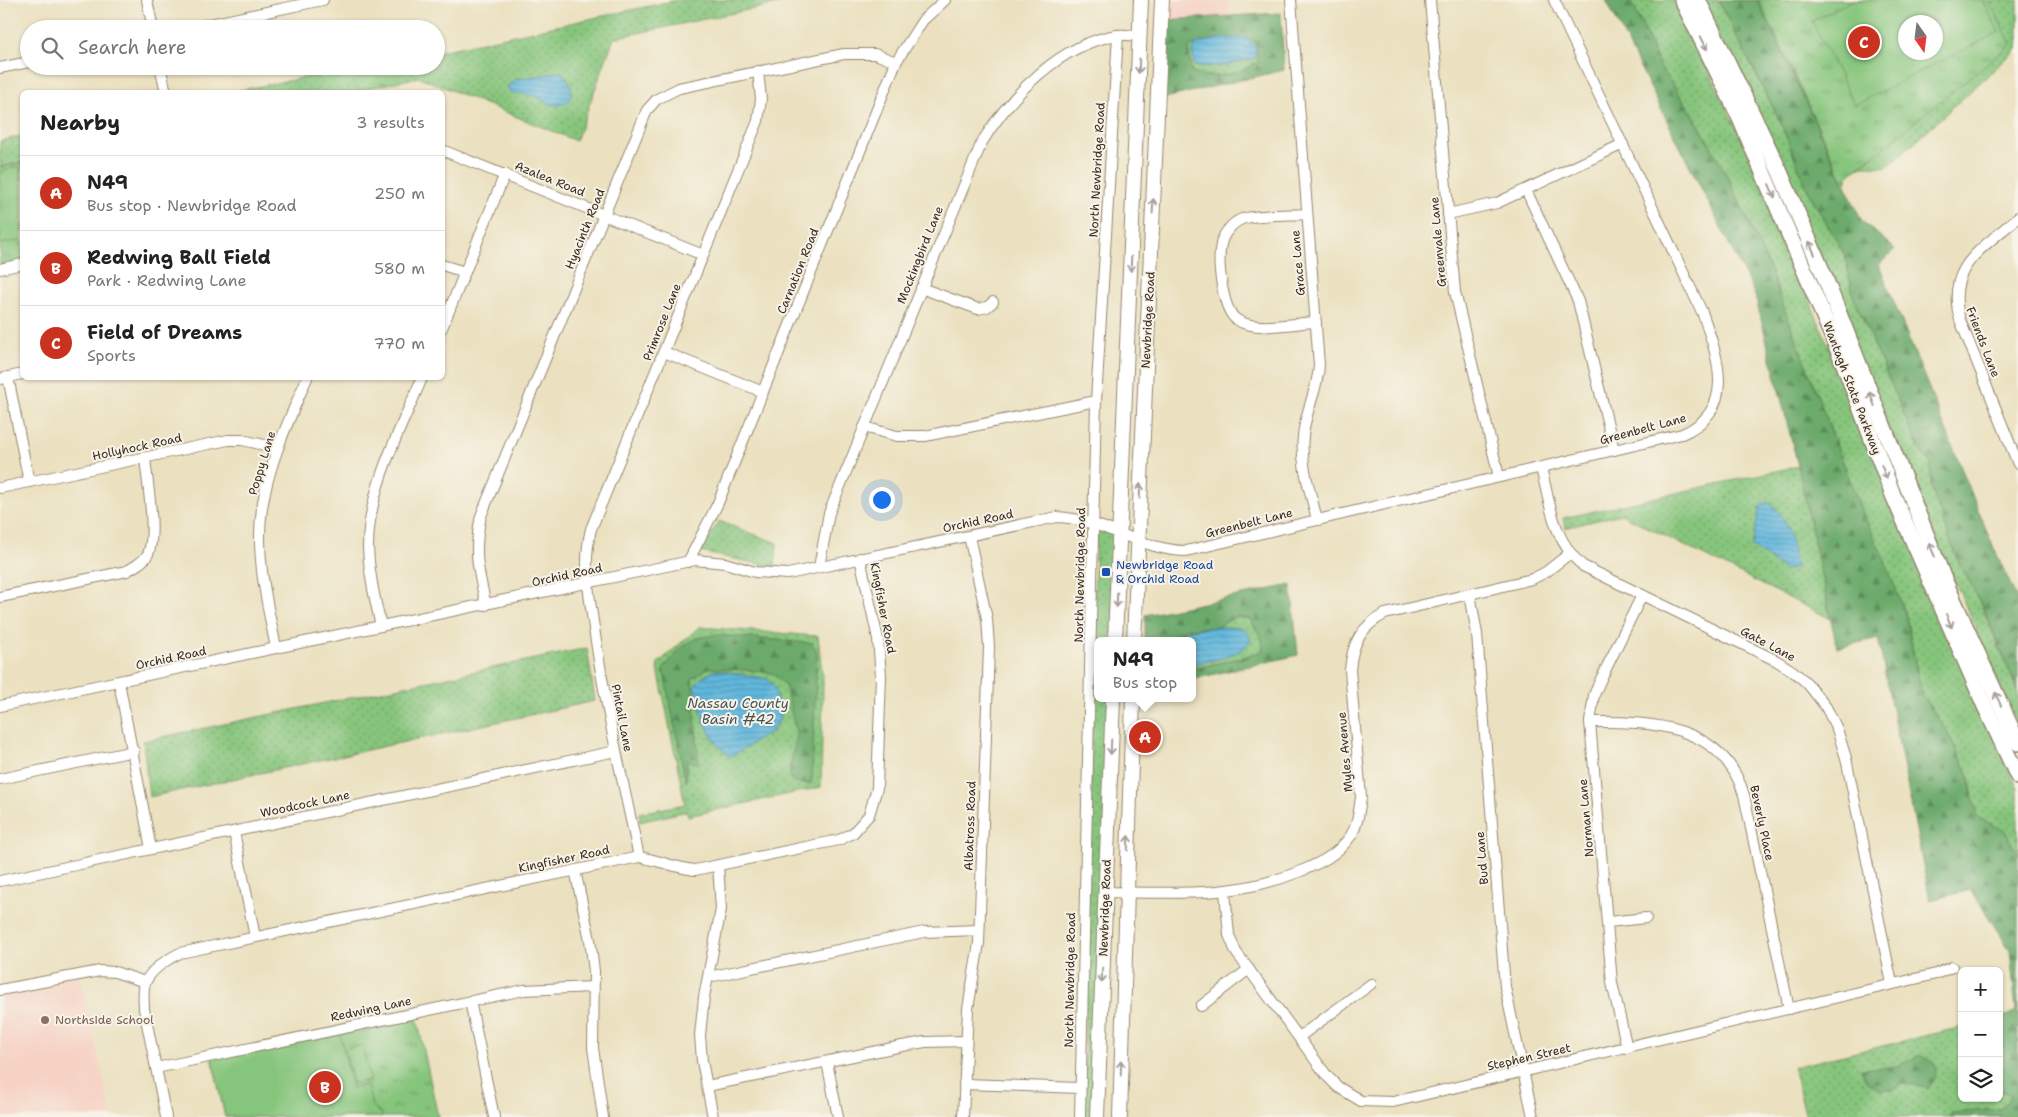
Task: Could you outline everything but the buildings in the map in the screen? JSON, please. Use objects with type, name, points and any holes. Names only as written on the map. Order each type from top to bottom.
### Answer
[{"type":"highway","name":"Wantagh State Parkway","points":[[1682,0],[1739,116],[1840,355],[1893,495],[1984,704],[2018,777]]},
{"type":"highway","name":"Wantagh State Parkway","points":[[1698,0],[1782,178],[1823,273],[1927,537],[2018,743]]},
{"type":"main road","name":"Newbridge Road","points":[[1116,637],[1141,0]]},
{"type":"main road","name":"Newbridge Road","points":[[1134,637],[1162,0]]},
{"type":"main road","points":[[1132,230],[1152,231]]},
{"type":"main road","name":"Newbridge Road","points":[[1097,1117],[1113,702]]},
{"type":"main road","name":"Newbridge Road","points":[[1120,1117],[1132,702]]},
{"type":"street","points":[[146,0],[150,20]]},
{"type":"street","points":[[229,20],[323,0]]},
{"type":"street","name":"Carnation Road","points":[[688,562],[718,503],[896,62],[923,20],[945,0]]},
{"type":"street","name":"Grace Lane","points":[[1290,0],[1316,322],[1318,381],[1306,421],[1302,450],[1317,520]]},
{"type":"street","name":"Greenvale Lane","points":[[1430,0],[1455,292],[1499,477]]},
{"type":"street","name":"Greenbelt Lane","points":[[1137,540],[1168,551],[1186,552],[1682,434],[1696,428],[1713,410],[1720,384],[1718,368],[1702,312],[1554,0]]},
{"type":"street","name":"Mockingbird Lane","points":[[819,567],[829,513],[966,175],[997,117],[1013,98],[1042,70],[1084,46],[1118,35],[1140,36]]},
{"type":"street","name":"North Newbridge Road","points":[[1080,1117],[1096,401],[1118,35]]},
{"type":"street","name":"Hyacinth Road","points":[[486,604],[476,557],[476,539],[481,516],[647,110],[657,99],[680,88],[844,54],[875,54],[896,62]]},
{"type":"street","points":[[0,68],[20,64]]},
{"type":"street","name":"Primrose Lane","points":[[588,583],[586,553],[591,529],[758,121],[762,99],[758,71]]},
{"type":"street","points":[[162,75],[166,90]]},
{"type":"street","points":[[1448,214],[1498,203],[1622,144]]},
{"type":"street","name":"Azalea Road","points":[[445,151],[703,255]]},
{"type":"street","points":[[445,321],[505,174]]},
{"type":"street","points":[[1526,190],[1578,301],[1614,450]]},
{"type":"street","points":[[1307,214],[1242,219],[1224,234],[1220,245],[1220,258],[1225,304],[1236,319],[1256,326],[1316,322]]},
{"type":"street","name":"Friends Lane","points":[[2018,217],[1967,264],[1957,284],[1955,302],[1960,320],[2018,464]]},
{"type":"street","points":[[0,269],[20,264]]},
{"type":"street","points":[[445,266],[465,272]]},
{"type":"street","points":[[921,288],[978,309],[987,307],[993,302]]},
{"type":"street","points":[[664,352],[763,392]]},
{"type":"street","points":[[20,374],[4,378],[30,482]]},
{"type":"street","name":"Poppy Lane","points":[[276,648],[263,586],[260,528],[268,478],[305,380]]},
{"type":"street","points":[[381,626],[372,586],[368,548],[369,526],[382,475],[421,380]]},
{"type":"street","points":[[864,427],[897,436],[926,436],[1096,401]]},
{"type":"street","name":"Hollyhock Road","points":[[0,488],[228,440],[242,440],[278,448]]},
{"type":"street","points":[[0,597],[127,570],[142,562],[148,555],[152,540],[145,458]]},
{"type":"street","name":"Gate Lane","points":[[1541,468],[1556,527],[1569,554],[1583,566],[1777,661],[1807,683],[1826,707],[1838,729],[1846,758],[1892,984]]},
{"type":"street","name":"Orchid Road","points":[[0,706],[688,562],[708,560],[770,574],[788,574],[1058,517],[1093,522],[1137,540]]},
{"type":"street","name":"Albatross Road","points":[[963,1117],[968,1009],[976,973],[979,930],[989,647],[987,619],[969,536]]},
{"type":"street","name":"Myles Avenue","points":[[1105,892],[1225,892],[1283,878],[1315,865],[1341,848],[1355,827],[1361,797],[1350,670],[1352,652],[1356,641],[1367,626],[1384,614],[1532,579],[1546,572],[1569,554]]},
{"type":"street","name":"Kingfisher Road","points":[[145,982],[166,960],[180,953],[255,937],[638,857],[655,859],[681,868],[695,870],[839,840],[853,833],[869,815],[877,788],[881,676],[878,640],[860,558]]},
{"type":"street","name":"Pintail Lane","points":[[588,583],[602,684],[638,857]]},
{"type":"street","name":"Bud Lane","points":[[1470,594],[1477,634],[1504,987],[1533,1117]]},
{"type":"street","name":"Norman Lane","points":[[1627,1048],[1612,983],[1590,722],[1594,695],[1642,596]]},
{"type":"street","points":[[119,682],[134,751],[139,796],[151,849]]},
{"type":"street","name":"Beverly Place","points":[[1590,722],[1630,722],[1670,728],[1704,742],[1722,754],[1731,764],[1740,778],[1744,795],[1788,1009]]},
{"type":"street","points":[[0,779],[134,751]]},
{"type":"street","name":"Woodcock Lane","points":[[0,881],[616,751]]},
{"type":"street","points":[[234,832],[255,937]]},
{"type":"street","points":[[713,1117],[700,1035],[704,997],[721,909],[718,865]]},
{"type":"street","points":[[576,870],[590,940],[593,987],[593,1048],[603,1117]]},
{"type":"street","name":"Stephen Street","points":[[1225,892],[1231,942],[1249,969],[1338,1088],[1361,1101],[1372,1103],[1393,1102],[1627,1048],[1936,974],[1952,967]]},
{"type":"street","points":[[1608,922],[1646,918]]},
{"type":"street","points":[[709,977],[924,932],[979,930]]},
{"type":"street","points":[[1201,1006],[1249,969]]},
{"type":"street","points":[[0,990],[100,971],[115,972],[145,982],[144,1009],[166,1117]]},
{"type":"street","points":[[1299,1037],[1371,984]]},
{"type":"street","name":"Redwing Lane","points":[[156,1068],[524,990],[593,987]]},
{"type":"street","points":[[470,1001],[494,1117]]},
{"type":"street","points":[[707,1086],[925,1042],[966,1041]]},
{"type":"street","points":[[827,1062],[838,1117]]},
{"type":"street","points":[[964,1084],[1080,1088]]},
{"type":"shaded area","points":[[1166,0],[1229,0],[1228,16],[1164,20]]},
{"type":"shaded area","name":"Northside School","points":[[80,975],[112,1117],[0,1117],[0,991]]},
{"type":"green space","points":[[677,0],[796,0],[614,38],[576,141],[419,77],[360,90],[241,90],[317,75],[445,75],[445,50]]},
{"type":"green space","points":[[1606,0],[1631,0],[1660,67],[1693,114],[1729,179],[1767,263],[1860,507],[1885,561],[1906,617],[1922,695],[1946,730],[1968,773],[1977,817],[2005,831],[2018,854],[2018,1117],[1949,1117],[1952,1113],[2001,1109],[2012,1096],[2003,1091],[2003,1017],[2016,1011],[2010,950],[1971,890],[1930,900],[1878,638],[1837,648],[1798,466],[1755,295]]},
{"type":"green space","points":[[1631,0],[1675,0],[1749,154],[1973,694],[2018,789],[2018,854],[2005,831],[1977,817],[1968,773],[1946,730],[1922,695],[1906,617],[1885,561],[1860,507],[1767,263],[1729,179],[1693,114],[1660,67]]},
{"type":"green space","points":[[1703,0],[1718,0],[1780,121],[1809,193],[1845,255],[1853,296],[1919,449],[1931,464],[1931,487],[2018,692],[2018,727]]},
{"type":"green space","points":[[1718,0],[1757,0],[1862,221],[1895,249],[1879,265],[1990,539],[2018,601],[2018,692],[1984,609],[1956,557],[1931,487],[1931,464],[1919,449],[1853,296],[1845,255],[1809,193],[1780,121]]},
{"type":"green space","points":[[1757,0],[1796,0],[1862,131],[1930,60],[1943,60],[1943,47],[1988,0],[2018,0],[2018,48],[1887,167],[1863,166],[1850,171],[1845,186]]},
{"type":"green space","points":[[1759,0],[1989,0],[2011,44],[1843,180]]},
{"type":"green space","points":[[1853,0],[1982,0],[1999,32],[1855,105],[1812,21]]},
{"type":"green space","points":[[1281,13],[1284,70],[1161,99],[1164,20]],"holes":[[[1231,40],[1254,40],[1257,48],[1258,62],[1251,66],[1234,73],[1216,76],[1199,75],[1191,72],[1190,46]]]},
{"type":"green space","points":[[1231,40],[1254,40],[1257,48],[1258,62],[1243,70],[1225,75],[1207,76],[1191,72],[1190,46]]},
{"type":"green space","points":[[20,136],[20,162],[0,167],[0,141]]},
{"type":"green space","points":[[20,163],[20,264],[0,269],[0,168]]},
{"type":"green space","points":[[19,166],[20,240],[0,244],[0,172]]},
{"type":"green space","points":[[1798,466],[1831,619],[1621,514],[1565,528],[1563,518]]},
{"type":"green space","points":[[719,521],[777,543],[775,567],[700,552]]},
{"type":"green space","points":[[1096,525],[1116,535],[1112,637],[1094,637],[1094,702],[1110,702],[1095,1117],[1083,1117]]},
{"type":"green space","points":[[1291,585],[1298,655],[1196,678],[1196,668],[1252,655],[1263,650],[1262,639],[1250,619],[1236,617],[1217,627],[1187,629],[1177,633],[1174,637],[1145,637],[1145,615]]},
{"type":"green space","points":[[1236,617],[1250,619],[1262,639],[1263,650],[1252,655],[1196,668],[1196,637],[1173,637],[1179,631],[1185,629],[1212,628]]},
{"type":"green space","points":[[699,627],[818,636],[823,683],[821,787],[688,816],[687,811],[640,822],[639,813],[685,804],[657,664]]},
{"type":"green space","points":[[716,635],[812,643],[817,652],[812,778],[810,784],[801,784],[790,779],[790,765],[797,736],[785,685],[774,674],[763,671],[708,668],[692,679],[699,764],[687,760],[686,782],[663,669],[691,641]]},
{"type":"green space","points":[[587,648],[595,701],[149,797],[143,741]]},
{"type":"green space","points":[[416,1013],[438,1117],[225,1117],[212,1057]]},
{"type":"green space","points":[[1958,1028],[1958,1102],[2003,1102],[2003,1091],[2012,1096],[2001,1109],[1952,1113],[1949,1117],[1806,1117],[1793,1067]]},
{"type":"green space","points":[[339,1030],[352,1088],[367,1085],[372,1106],[383,1115],[381,1117],[225,1117],[212,1057]]},
{"type":"green space","points":[[362,1045],[370,1080],[353,1084],[345,1049]]},
{"type":"green space","points":[[1920,1055],[1935,1064],[1935,1076],[1929,1087],[1903,1084],[1894,1089],[1880,1090],[1867,1082],[1860,1069],[1898,1066]]},
{"type":"water","points":[[1221,38],[1247,38],[1256,48],[1255,58],[1223,66],[1195,66],[1192,53],[1195,44]]},
{"type":"water","points":[[561,72],[567,78],[571,88],[569,101],[562,104],[553,105],[531,95],[510,93],[507,86],[517,79]]},
{"type":"water","points":[[1768,502],[1781,515],[1785,523],[1791,540],[1796,568],[1784,570],[1752,546],[1760,506]]},
{"type":"water","points":[[1211,628],[1242,628],[1249,634],[1251,640],[1246,646],[1233,654],[1216,660],[1196,663],[1196,637],[1176,637],[1184,632]]},
{"type":"water","name":"Nassau County Basin #42","points":[[716,670],[767,679],[775,688],[780,719],[772,731],[731,757],[710,734],[694,686],[703,677]]},
{"type":"place","name":"Field of Dreams","points":[[1864,42]]},
{"type":"place","name":"Newbridge Road & Orchid Road","points":[[1106,572]]},
{"type":"place","name":"N49","points":[[1145,737]]},
{"type":"place","name":"Northside School","points":[[45,1020]]},
{"type":"place","name":"Redwing Ball Field","points":[[325,1087]]}]
